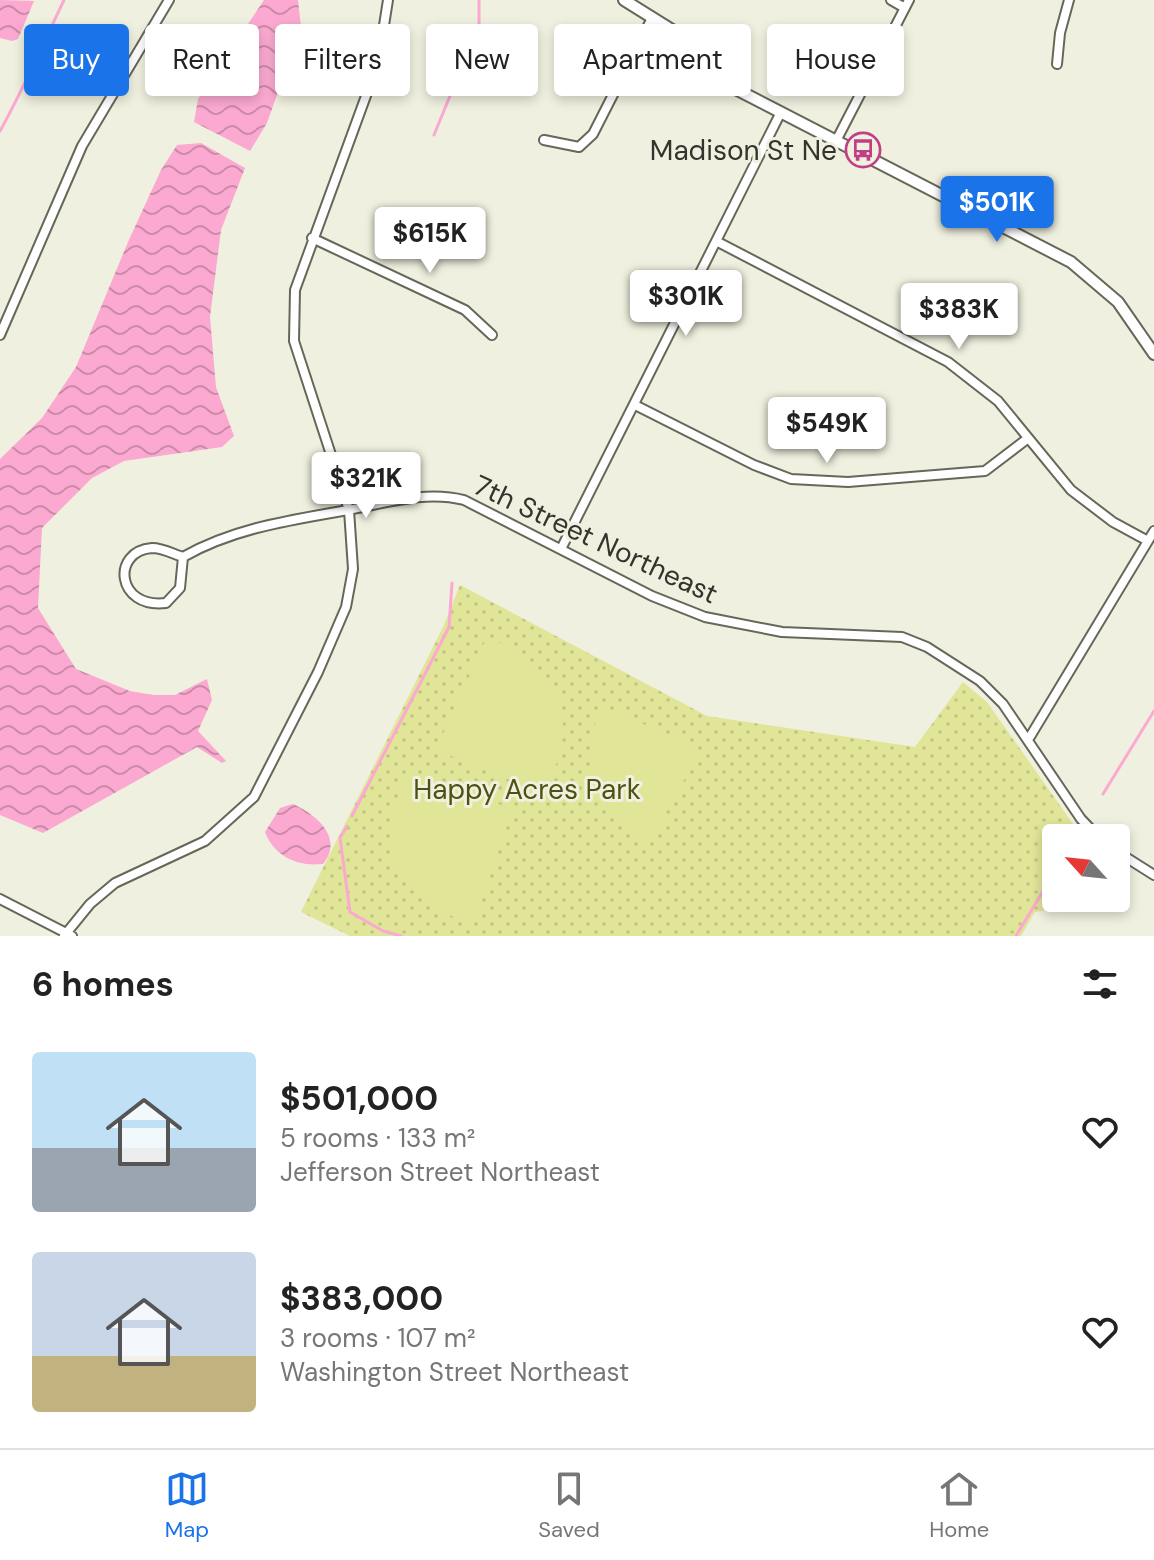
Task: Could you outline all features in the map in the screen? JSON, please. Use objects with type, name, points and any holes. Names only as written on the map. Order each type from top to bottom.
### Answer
[{"type":"street","points":[[0,335],[82,146],[169,0]]},
{"type":"street","points":[[0,899],[67,935],[90,904],[115,883],[205,841],[254,797],[323,661],[346,607],[353,569],[349,510],[294,341],[295,290],[378,63],[388,0]]},
{"type":"street","points":[[624,0],[672,30],[697,65],[720,81],[1071,262],[1118,302],[1154,354]]},
{"type":"street","points":[[836,141],[907,4],[891,0]]},
{"type":"street","points":[[1057,64],[1060,33],[1069,0]]},
{"type":"street","points":[[544,140],[579,147],[593,134],[652,18]]},
{"type":"street","points":[[561,549],[781,112]]},
{"type":"street","points":[[312,238],[465,310],[492,335]]},
{"type":"street","points":[[716,241],[948,362],[998,401],[1071,490],[1113,522],[1148,541]]},
{"type":"street","points":[[635,405],[754,465],[791,479],[848,482],[985,471],[1027,439]]},
{"type":"street","name":"7th Street Northeast","points":[[183,557],[233,534],[349,510],[449,496],[476,505],[652,596],[705,617],[782,632],[902,637],[927,647],[980,681],[1003,704],[1086,824]]},
{"type":"street","points":[[1028,740],[1154,531]]},
{"type":"street","points":[[152,548],[183,557],[180,588],[166,603],[143,603],[132,596],[125,584],[125,572],[132,556],[152,548]]},
{"type":"street","points":[[1130,860],[1154,875]]},
{"type":"green space","name":"Happy Acres Park","points":[[460,585],[707,716],[915,747],[963,682],[987,702],[1073,824],[1042,824],[1042,911],[1035,912],[1021,936],[350,936],[301,912],[444,625]]},
{"type":"green space","points":[[487,637],[513,649],[533,664],[549,681],[558,700],[563,721],[562,744],[543,793],[439,751],[438,745]]},
{"type":"green space","points":[[602,706],[694,746],[698,755],[649,843],[616,818],[596,785],[591,746],[594,726]]},
{"type":"green space","points":[[409,773],[507,807],[511,814],[472,925],[423,899],[407,884],[396,867],[391,848],[391,827]]},
{"type":"water","points":[[0,0],[34,1],[18,39],[0,38]]},
{"type":"water","points":[[264,0],[298,0],[301,24],[275,24],[277,96],[267,123],[250,151],[194,122],[200,96],[259,96],[259,24],[248,24]]},
{"type":"water","points":[[201,143],[245,168],[221,230],[210,317],[216,387],[234,436],[222,447],[124,461],[92,478],[42,528],[38,608],[76,669],[130,691],[153,695],[175,695],[207,679],[212,700],[198,731],[226,761],[222,763],[197,747],[43,833],[0,815],[0,459],[42,418],[76,367],[161,170],[177,145]]},
{"type":"water","points":[[293,804],[319,821],[329,836],[331,845],[323,864],[304,864],[288,858],[274,848],[265,832],[280,808]]},
{"type":"waterway","points":[[0,131],[64,0]]},
{"type":"waterway","points":[[434,135],[479,25],[479,0]]},
{"type":"waterway","points":[[352,816],[449,627],[452,583]]},
{"type":"waterway","points":[[1103,794],[1154,711]]},
{"type":"waterway","points":[[347,826],[340,838],[350,912],[383,931],[401,936]]},
{"type":"waterway","points":[[1016,936],[1042,893]]},
{"type":"place","name":"Madison St Ne","points":[[863,150]]}]
